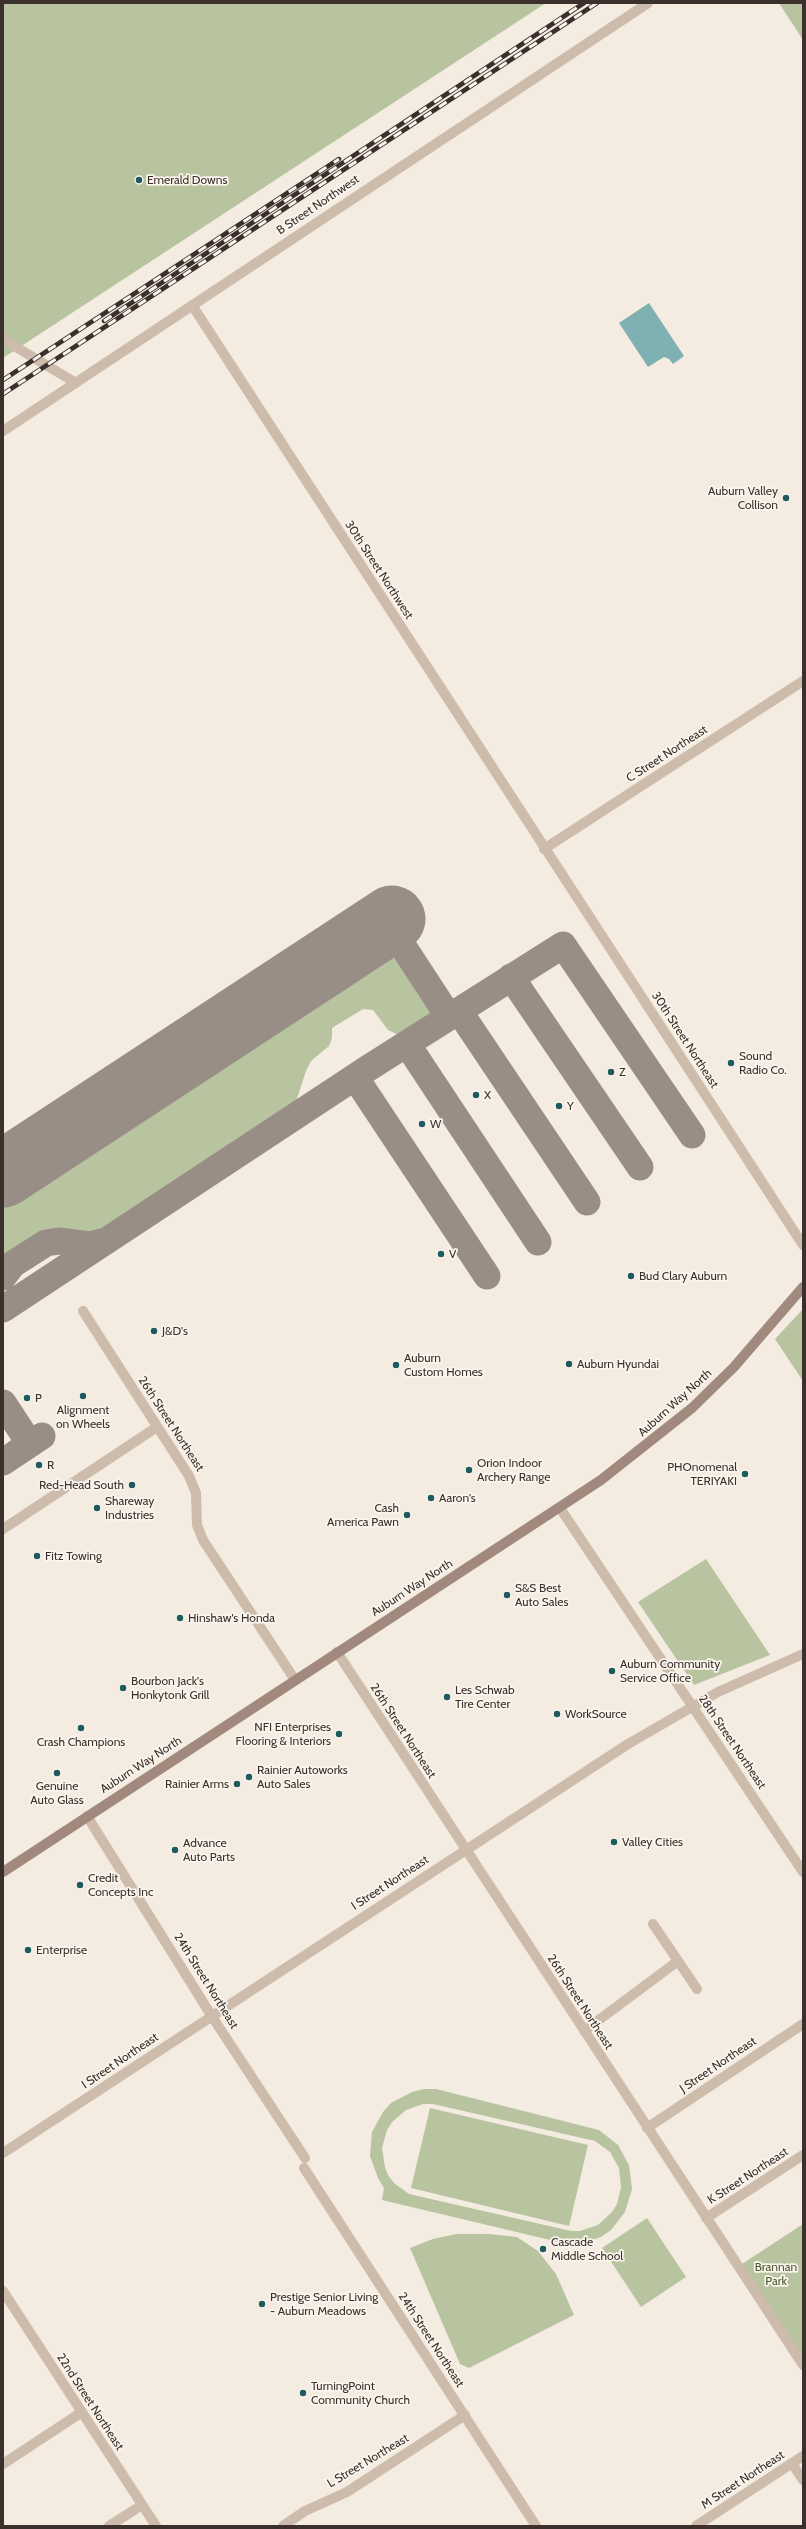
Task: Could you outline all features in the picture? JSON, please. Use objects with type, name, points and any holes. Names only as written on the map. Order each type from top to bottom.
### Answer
[{"type":"main road","name":"Auburn Way North","points":[[3,1872],[337,1652],[560,1508],[648,1445],[692,1408],[734,1367],[803,1287]]},
{"type":"street","name":"B Street Northwest","points":[[3,430],[648,3]]},
{"type":"street","name":"30th Street Northwest","points":[[192,304],[544,849]]},
{"type":"street","points":[[3,337],[8,343],[76,382]]},
{"type":"street","name":"C Street Northeast","points":[[544,849],[803,681]]},
{"type":"street","name":"30th Street Northeast","points":[[544,849],[803,1245]]},
{"type":"street","name":"26th Street Northeast","points":[[83,1311],[194,1485],[196,1518],[203,1540],[295,1680]]},
{"type":"street","points":[[3,1529],[157,1427]]},
{"type":"street","name":"28th Street Northeast","points":[[560,1508],[803,1872]]},
{"type":"street","name":"26th Street Northeast","points":[[337,1652],[803,2365]]},
{"type":"street","name":"I Street Northeast","points":[[3,2153],[211,2015],[628,1744],[692,1705],[803,1654]]},
{"type":"street","name":"24th Street Northeast","points":[[87,1816],[304,2163],[536,2526]]},
{"type":"street","points":[[653,1924],[697,1988]]},
{"type":"street","points":[[584,2031],[678,1961]]},
{"type":"street","name":"J Street Northeast","points":[[647,2128],[803,2024]]},
{"type":"street","name":"K Street Northeast","points":[[706,2218],[803,2155]]},
{"type":"street","name":"22nd Street Northeast","points":[[3,2291],[156,2526]]},
{"type":"street","points":[[3,2464],[82,2412]]},
{"type":"street","name":"L Street Northeast","points":[[283,2526],[305,2511],[347,2492],[465,2415]]},
{"type":"street","name":"M Street Northeast","points":[[696,2526],[803,2456]]},
{"type":"street","points":[[792,2463],[803,2480]]},
{"type":"street","points":[[109,2526],[142,2505]]},
{"type":"green space","name":"Emerald Downs","points":[[3,3],[546,3],[3,358]]},
{"type":"green space","points":[[779,3],[803,3],[803,40]]},
{"type":"green space","points":[[392,943],[412,967],[434,1005],[438,1017],[431,1024],[415,1035],[403,1037],[388,1030],[373,1010],[363,1009],[332,1028],[332,1038],[329,1046],[311,1061],[306,1071],[294,1108],[103,1235],[96,1238],[59,1233],[48,1235],[3,1264],[3,1199],[277,1016]]},
{"type":"green space","points":[[803,1309],[803,1381],[775,1339]]},
{"type":"green space","points":[[706,1559],[770,1655],[694,1685],[638,1602]]},
{"type":"green space","points":[[424,2089],[436,2089],[599,2130],[618,2145],[629,2165],[632,2189],[625,2212],[611,2230],[601,2237],[578,2244],[567,2244],[382,2200],[384,2188],[378,2178],[370,2156],[372,2132],[383,2112],[391,2103],[412,2092]],"holes":[[[423,2104],[433,2104],[595,2141],[610,2152],[619,2168],[621,2187],[617,2204],[612,2212],[598,2225],[580,2231],[571,2231],[409,2194],[394,2183],[388,2175],[382,2148],[387,2130],[392,2122],[406,2110]]]},
{"type":"green space","points":[[430,2108],[588,2145],[569,2226],[411,2188]]},
{"type":"green space","points":[[647,2218],[686,2277],[641,2307],[602,2248]]},
{"type":"green space","name":"Brannan Park","points":[[803,2224],[803,2365],[739,2266]]},
{"type":"green space","points":[[456,2234],[489,2234],[517,2237],[538,2251],[556,2274],[574,2315],[469,2368],[460,2364],[410,2248],[433,2239]]},
{"type":"water","points":[[649,303],[684,356],[673,364],[669,359],[664,357],[648,367],[619,323]]},
{"type":"taxiway","points":[[387,922],[449,1017]]},
{"type":"taxiway","points":[[3,1309],[370,1067],[563,945],[692,1135]]},
{"type":"taxiway","points":[[511,977],[640,1167]]},
{"type":"taxiway","points":[[459,1011],[587,1202]]},
{"type":"taxiway","points":[[407,1044],[538,1242]]},
{"type":"taxiway","points":[[355,1077],[487,1276]]},
{"type":"taxiway","points":[[3,1277],[13,1264],[46,1243],[59,1241],[89,1245],[105,1241]]},
{"type":"taxiway","points":[[3,1403],[30,1444]]},
{"type":"taxiway","points":[[3,1462],[42,1436]]},
{"type":"runway","points":[[3,1174],[392,919]]},
{"type":"railway","points":[[104,321],[584,3]]},
{"type":"railway","points":[[3,394],[597,3]]},
{"type":"railway","points":[[3,380],[339,159]]},
{"type":"place","name":"Emerald Downs","points":[[139,180]]},
{"type":"place","name":"Auburn Valley Collison","points":[[786,498]]},
{"type":"place","name":"Sound Radio Co.","points":[[731,1063]]},
{"type":"place","name":"Z","points":[[611,1072]]},
{"type":"place","name":"X","points":[[476,1095]]},
{"type":"place","name":"Y","points":[[559,1106]]},
{"type":"place","name":"W","points":[[422,1124]]},
{"type":"place","name":"V","points":[[441,1254]]},
{"type":"place","name":"Bud Clary Auburn","points":[[631,1276]]},
{"type":"place","name":"J&D's","points":[[154,1331]]},
{"type":"place","name":"Auburn Hyundai","points":[[569,1364]]},
{"type":"place","name":"Auburn Custom Homes","points":[[396,1365]]},
{"type":"place","name":"Alignment on Wheels","points":[[83,1396]]},
{"type":"place","name":"P","points":[[27,1398]]},
{"type":"place","name":"R","points":[[39,1465]]},
{"type":"place","name":"Orion Indoor Archery Range","points":[[469,1470]]},
{"type":"place","name":"PHOnomenal TERIYAKI","points":[[745,1474]]},
{"type":"place","name":"Red-Head South","points":[[132,1485]]},
{"type":"place","name":"Aaron's","points":[[431,1498]]},
{"type":"place","name":"Shareway Industries","points":[[97,1508]]},
{"type":"place","name":"Cash America Pawn","points":[[407,1515]]},
{"type":"place","name":"Fitz Towing","points":[[37,1556]]},
{"type":"place","name":"S&S Best Auto Sales","points":[[507,1595]]},
{"type":"place","name":"Hinshaw's Honda","points":[[180,1618]]},
{"type":"place","name":"Auburn Community Service Office","points":[[612,1671]]},
{"type":"place","name":"Bourbon Jack's Honkytonk Grill","points":[[123,1688]]},
{"type":"place","name":"Les Schwab Tire Center","points":[[447,1697]]},
{"type":"place","name":"WorkSource","points":[[557,1714]]},
{"type":"place","name":"Crash Champions","points":[[81,1728]]},
{"type":"place","name":"NFI Enterprises Flooring & Interiors","points":[[339,1734]]},
{"type":"place","name":"Genuine Auto Glass","points":[[57,1773]]},
{"type":"place","name":"Rainier Autoworks Auto Sales","points":[[249,1777]]},
{"type":"place","name":"Rainier Arms","points":[[237,1784]]},
{"type":"place","name":"Valley Cities","points":[[614,1842]]},
{"type":"place","name":"Advance Auto Parts","points":[[175,1850]]},
{"type":"place","name":"Credit Concepts Inc","points":[[80,1885]]},
{"type":"place","name":"Enterprise","points":[[28,1950]]},
{"type":"place","name":"Cascade Middle School","points":[[543,2249]]},
{"type":"place","name":"Prestige Senior Living - Auburn Meadows","points":[[262,2304]]},
{"type":"place","name":"TurningPoint Community Church","points":[[303,2393]]}]
